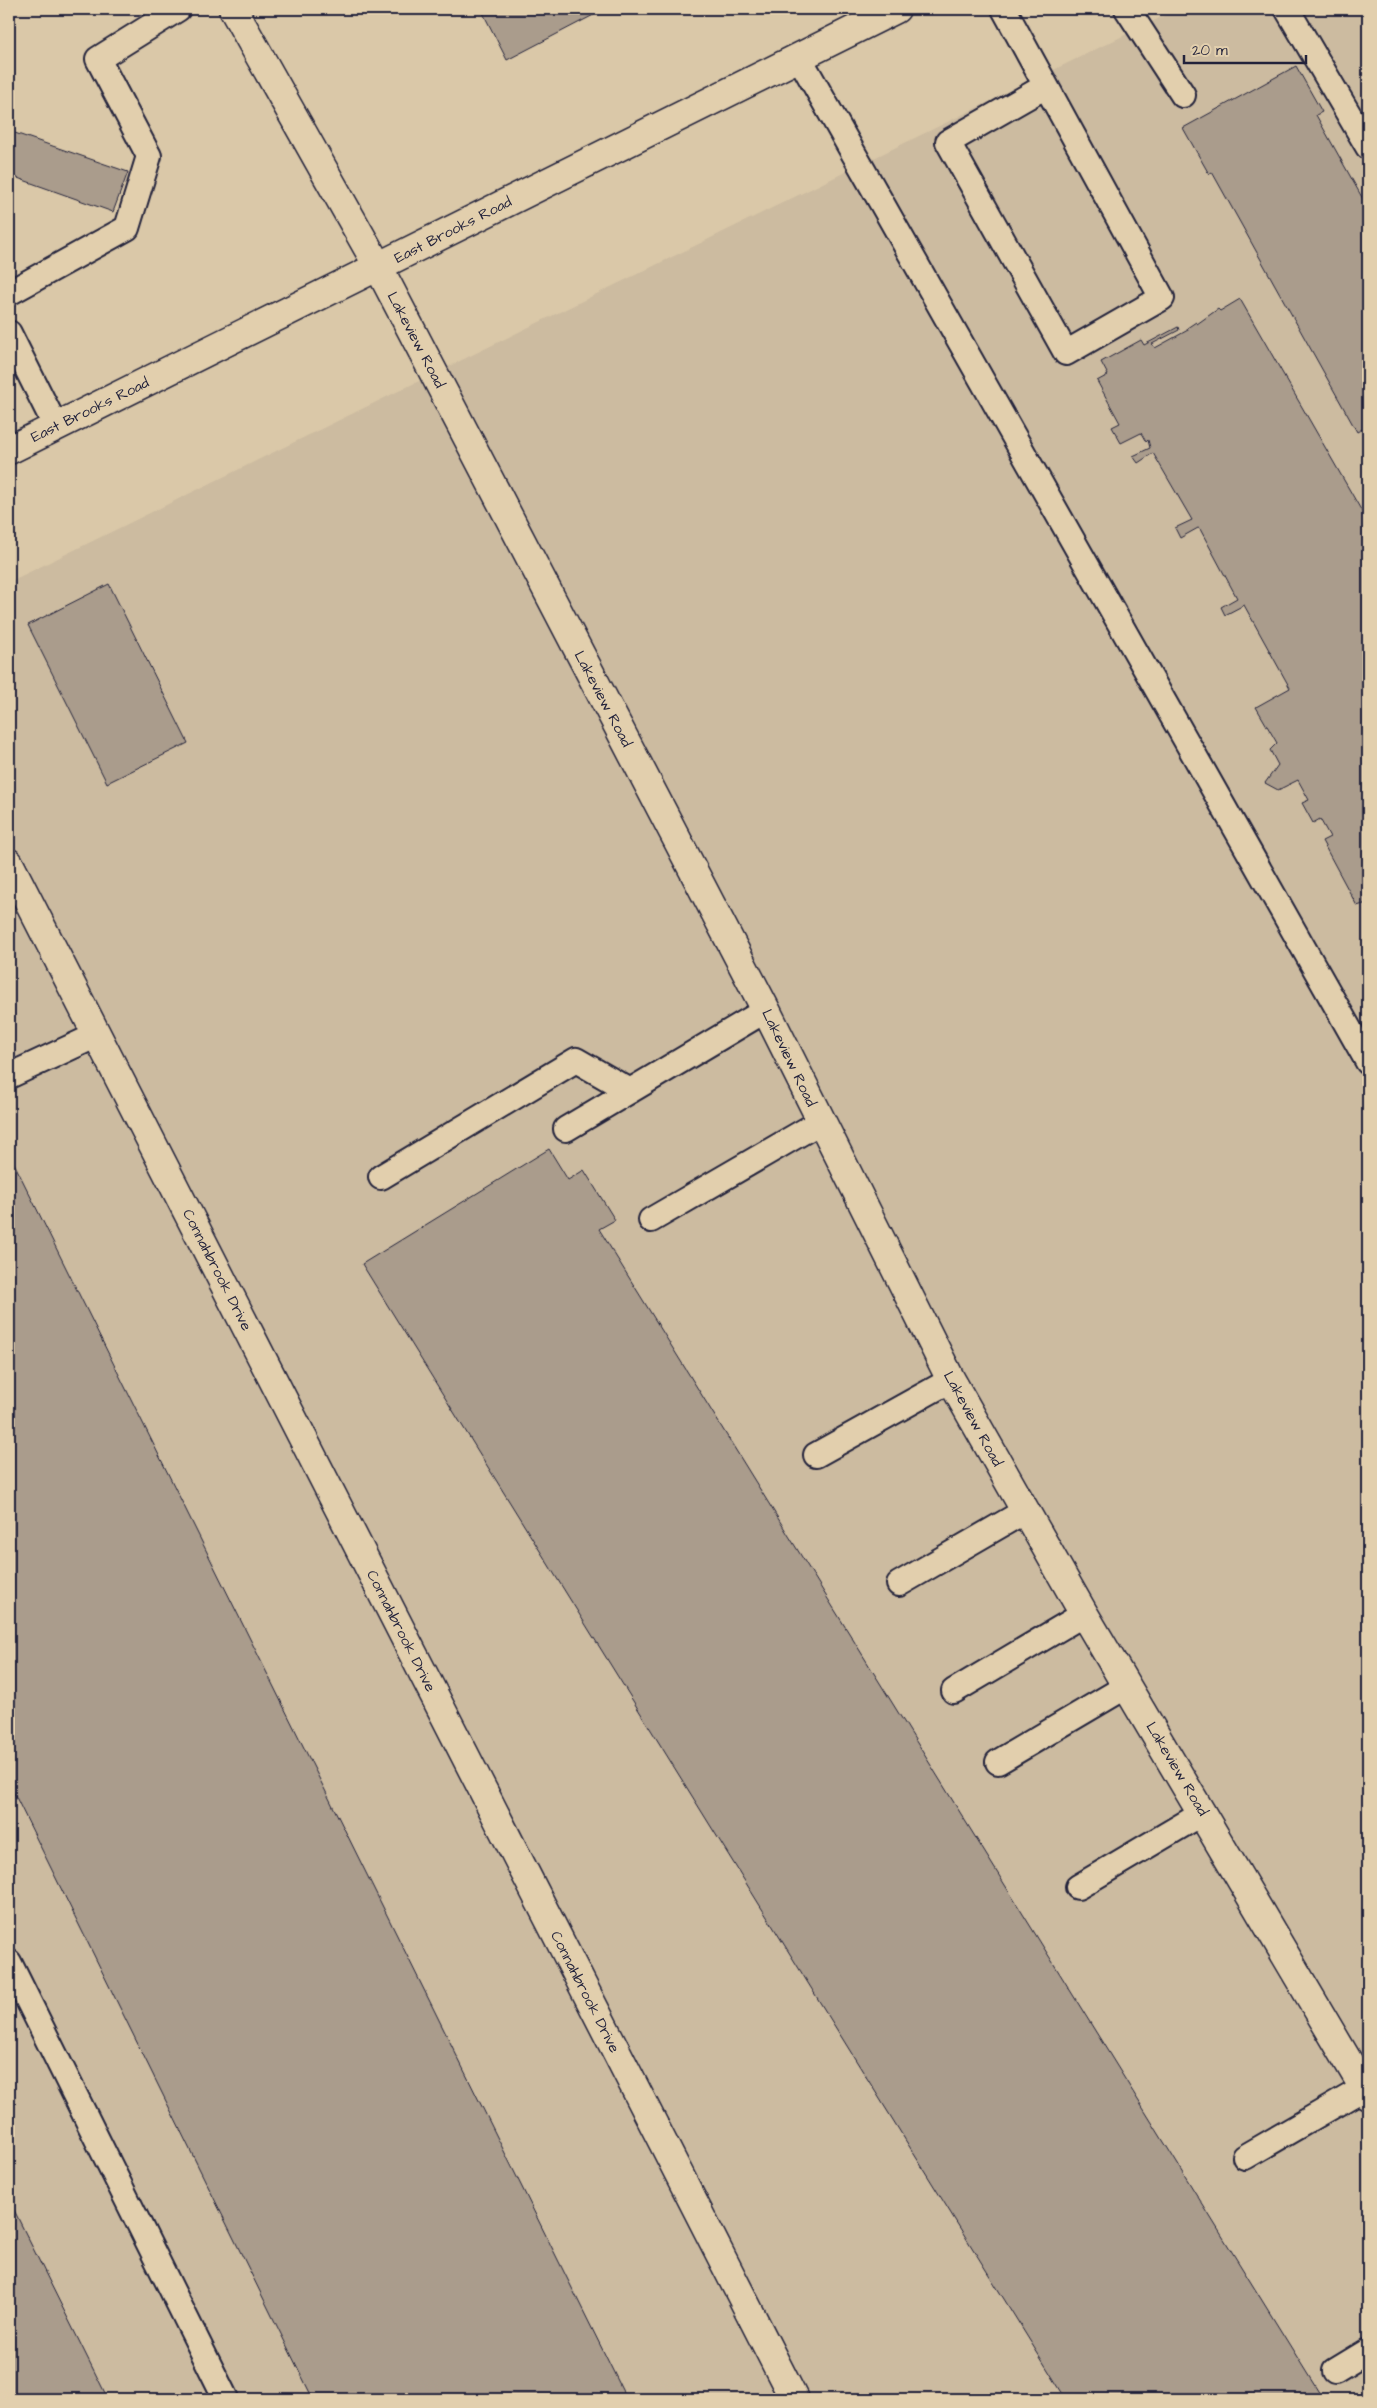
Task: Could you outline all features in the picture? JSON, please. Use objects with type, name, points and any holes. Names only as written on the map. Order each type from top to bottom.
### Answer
[{"type":"street","name":"Lakeview Road","points":[[233,9],[379,268],[766,1010],[820,1122],[951,1380],[1084,1614],[1366,2092]]},
{"type":"street","name":"East Brooks Road","points":[[9,450],[379,268],[896,9]]},
{"type":"street","name":"Connahbrook Drive","points":[[9,863],[794,2399]]},
{"type":"lane","points":[[9,293],[127,228],[149,156],[98,59],[178,9]]},
{"type":"lane","points":[[1004,9],[1162,298],[1066,354],[948,142],[1046,86]]},
{"type":"lane","points":[[1127,9],[1183,95]]},
{"type":"lane","points":[[1287,9],[1368,147]]},
{"type":"lane","points":[[800,57],[1368,1062]]},
{"type":"lane","points":[[9,333],[56,427]]},
{"type":"lane","points":[[566,1129],[766,1010]]},
{"type":"lane","points":[[9,1076],[96,1035]]},
{"type":"lane","points":[[381,1177],[576,1060],[630,1091]]},
{"type":"lane","points":[[651,1220],[820,1122]]},
{"type":"lane","points":[[816,1455],[951,1380]]},
{"type":"lane","points":[[899,1584],[1025,1511]]},
{"type":"lane","points":[[954,1691],[1084,1614]]},
{"type":"lane","points":[[998,1762],[1127,1686]]},
{"type":"lane","points":[[1078,1887],[1202,1813]]},
{"type":"lane","points":[[9,1962],[226,2399]]},
{"type":"lane","points":[[1245,2157],[1366,2092]]},
{"type":"lane","points":[[1335,2371],[1368,2351]]},
{"type":"shaded area","points":[[1178,9],[1368,9],[1368,2399],[9,2399],[9,582]]},
{"type":"building","points":[[481,9],[605,9],[507,60]]},
{"type":"building","points":[[1296,66],[1322,112],[1316,115],[1368,208],[1368,426],[1357,432],[1212,172],[1209,174],[1183,128]]},
{"type":"building","points":[[9,131],[128,172],[113,212],[9,175]]},
{"type":"building","points":[[1240,299],[1368,522],[1368,906],[1367,903],[1357,906],[1322,841],[1330,837],[1320,819],[1313,823],[1302,803],[1309,800],[1298,780],[1278,790],[1265,783],[1278,765],[1270,750],[1277,743],[1256,707],[1290,688],[1244,605],[1225,615],[1221,607],[1237,598],[1200,529],[1198,528],[1180,538],[1175,528],[1192,520],[1153,453],[1138,463],[1133,456],[1150,448],[1148,440],[1146,442],[1141,433],[1121,443],[1112,427],[1120,423],[1097,381],[1108,375],[1101,362],[1141,340],[1144,345],[1178,327],[1179,330],[1152,344],[1155,348],[1188,330],[1187,328],[1196,322],[1197,324],[1218,309],[1220,311]]},
{"type":"building","points":[[109,584],[188,743],[107,783],[28,625]]},
{"type":"building","points":[[549,1149],[568,1180],[584,1170],[615,1220],[599,1229],[1323,2399],[1066,2399],[362,1264]]},
{"type":"building","points":[[9,1153],[627,2399],[313,2399],[9,1783]]},
{"type":"building","points":[[9,2200],[108,2399],[9,2399]]}]
